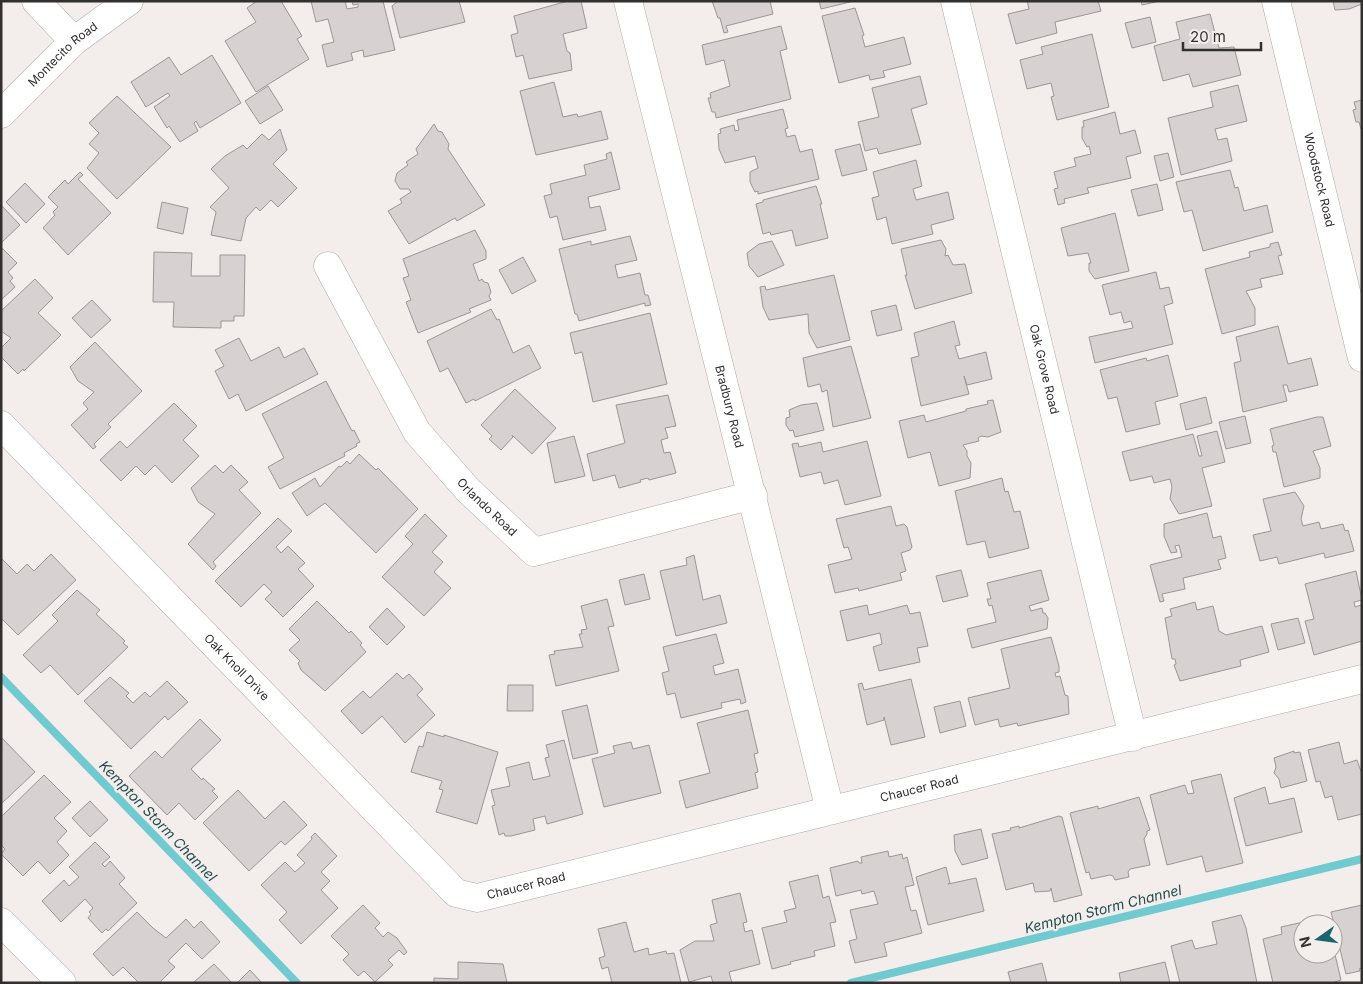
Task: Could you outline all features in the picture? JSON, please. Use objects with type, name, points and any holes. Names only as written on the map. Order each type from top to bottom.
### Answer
[{"type":"street","points":[[36,1],[74,41]]},
{"type":"street","name":"Montecito Road","points":[[1,114],[74,41],[129,1]]},
{"type":"street","name":"Bradbury Road","points":[[628,1],[753,494],[830,810]]},
{"type":"street","name":"Oak Grove Road","points":[[956,1],[1133,737]]},
{"type":"street","name":"Woodstock Road","points":[[1276,1],[1362,358]]},
{"type":"street","name":"Orlando Road","points":[[328,266],[417,432],[468,490],[534,552],[753,494]]},
{"type":"street","name":"Oak Knoll Drive","points":[[1,425],[456,893],[477,898]]},
{"type":"street","name":"Chaucer Road","points":[[477,898],[1133,737],[1362,678]]},
{"type":"street","points":[[1,922],[62,983]]},
{"type":"building","points":[[257,1],[281,1],[302,36],[297,39],[309,59],[256,92],[225,41],[256,22],[247,8]]},
{"type":"building","points":[[311,1],[345,1],[347,9],[358,7],[358,4],[353,5],[352,1],[383,1],[395,50],[364,57],[363,50],[351,53],[353,60],[327,67],[322,45],[334,42],[328,19],[316,22]]},
{"type":"building","points":[[398,1],[459,1],[465,22],[400,38],[392,6]]},
{"type":"building","points":[[568,1],[581,1],[587,28],[563,34],[567,51],[570,53],[572,70],[529,79],[523,55],[516,57],[511,35],[518,33],[514,16]]},
{"type":"building","points":[[712,1],[770,1],[773,14],[726,26],[728,32],[724,33],[720,18],[718,18]]},
{"type":"building","points":[[819,1],[854,1],[821,9]]},
{"type":"building","points":[[1027,1],[1098,1],[1101,11],[1055,22],[1057,33],[1016,44],[1008,14],[1029,9]]},
{"type":"building","points":[[1141,1],[1160,1],[1142,5]]},
{"type":"building","points":[[1333,1],[1362,1],[1362,4],[1349,9],[1335,10]]},
{"type":"building","points":[[855,8],[864,35],[862,36],[865,47],[904,37],[911,64],[883,71],[885,77],[870,80],[869,75],[839,83],[822,16]]},
{"type":"building","points":[[1210,14],[1219,48],[1234,47],[1241,75],[1193,87],[1189,74],[1163,81],[1154,46],[1180,39],[1176,22]]},
{"type":"building","points":[[1150,17],[1156,42],[1132,48],[1125,23]]},
{"type":"building","points":[[781,26],[787,49],[780,51],[791,99],[716,118],[708,98],[711,98],[710,93],[730,86],[724,60],[706,65],[702,45]]},
{"type":"building","points":[[1092,34],[1109,107],[1057,120],[1051,97],[1054,96],[1051,83],[1027,89],[1020,60],[1043,54],[1041,47]]},
{"type":"building","points":[[212,55],[241,103],[200,128],[196,121],[194,123],[198,131],[180,142],[169,126],[167,128],[154,107],[170,96],[168,93],[146,107],[131,82],[169,57],[181,75]]},
{"type":"building","points":[[920,76],[927,104],[911,109],[921,144],[879,154],[877,148],[865,151],[858,122],[879,117],[872,88]]},
{"type":"building","points":[[554,82],[563,117],[577,114],[578,117],[601,111],[608,139],[536,155],[520,91]]},
{"type":"building","points":[[1238,85],[1247,121],[1215,129],[1218,140],[1227,138],[1232,161],[1181,175],[1168,118],[1213,107],[1210,92]]},
{"type":"building","points":[[268,86],[283,110],[260,124],[245,101]]},
{"type":"building","points":[[117,96],[171,147],[117,199],[87,168],[99,153],[89,144],[99,133],[89,123]]},
{"type":"building","points":[[1362,100],[1361,129],[1359,122],[1356,122],[1353,110],[1356,109],[1354,102]]},
{"type":"building","points":[[783,109],[788,128],[785,129],[787,137],[795,135],[800,152],[812,149],[819,179],[758,194],[758,191],[755,192],[750,182],[750,172],[758,168],[755,156],[725,163],[719,149],[718,134],[721,133],[720,129],[734,125],[735,131],[739,130],[737,120]]},
{"type":"building","points":[[1115,112],[1120,134],[1135,130],[1141,153],[1126,157],[1131,178],[1087,188],[1089,193],[1064,199],[1065,203],[1058,205],[1054,189],[1058,188],[1054,172],[1076,166],[1074,158],[1091,154],[1089,146],[1087,147],[1082,138],[1083,121]]},
{"type":"building","points":[[434,124],[438,131],[442,132],[449,144],[448,149],[485,205],[457,221],[455,218],[409,244],[388,211],[402,203],[400,199],[411,192],[409,189],[400,189],[395,181],[397,173],[408,165],[406,162],[418,154],[416,149]]},
{"type":"building","points":[[280,129],[287,150],[273,164],[297,188],[278,207],[271,200],[260,211],[256,207],[246,218],[241,241],[211,235],[216,212],[210,207],[229,188],[211,169],[225,156],[243,145],[247,149],[262,134],[269,140]]},
{"type":"building","points":[[860,144],[867,170],[842,176],[835,150]]},
{"type":"building","points":[[611,152],[620,189],[588,197],[590,208],[600,206],[606,230],[563,240],[557,216],[550,218],[544,196],[552,194],[550,184],[586,175],[584,165],[607,159],[606,154]]},
{"type":"building","points":[[1168,153],[1174,177],[1160,181],[1154,156]]},
{"type":"building","points":[[916,160],[922,186],[913,189],[916,200],[948,192],[954,219],[931,225],[933,234],[892,244],[886,217],[877,220],[872,198],[879,196],[873,172]]},
{"type":"building","points":[[1230,170],[1235,188],[1238,187],[1244,211],[1267,205],[1273,232],[1203,251],[1192,210],[1184,212],[1176,182]]},
{"type":"building","points":[[80,172],[83,175],[78,179],[111,213],[68,255],[43,228],[55,215],[53,212],[58,207],[48,197],[65,180],[68,184]]},
{"type":"building","points":[[25,183],[45,204],[26,223],[6,202]]},
{"type":"building","points":[[1157,184],[1163,210],[1138,216],[1131,190]]},
{"type":"building","points":[[816,186],[822,204],[820,204],[828,238],[796,246],[792,230],[771,235],[770,232],[763,234],[756,204],[763,202],[763,200]]},
{"type":"building","points":[[162,202],[188,208],[183,234],[157,228]]},
{"type":"building","points":[[1,205],[20,225],[1,243]]},
{"type":"building","points":[[1115,213],[1129,271],[1095,279],[1089,271],[1089,263],[1091,263],[1088,253],[1068,256],[1061,228]]},
{"type":"building","points":[[475,230],[486,251],[486,259],[473,264],[479,281],[482,279],[488,283],[491,300],[469,309],[471,312],[418,333],[406,302],[411,300],[403,278],[409,276],[403,259]]},
{"type":"building","points":[[630,236],[637,260],[615,265],[618,278],[640,273],[645,295],[648,295],[651,305],[645,306],[645,303],[579,321],[577,314],[575,314],[559,249],[591,241],[591,245]]},
{"type":"building","points":[[941,240],[946,249],[945,256],[948,255],[953,265],[965,264],[972,293],[915,309],[905,275],[907,275],[901,249]]},
{"type":"building","points":[[772,241],[784,265],[758,277],[749,266],[747,253],[759,244]]},
{"type":"building","points":[[1278,242],[1282,255],[1278,256],[1283,274],[1260,279],[1262,287],[1246,291],[1255,308],[1255,325],[1222,334],[1205,269],[1250,257],[1249,252],[1270,247],[1270,244]]},
{"type":"building","points":[[1,247],[17,263],[8,272],[13,278],[10,281],[15,287],[1,300]]},
{"type":"building","points":[[154,252],[192,253],[191,276],[220,276],[220,255],[245,255],[244,316],[234,316],[234,321],[221,321],[221,328],[173,327],[174,302],[153,302]]},
{"type":"building","points":[[523,257],[536,281],[512,294],[499,270]]},
{"type":"building","points":[[1156,272],[1160,289],[1169,287],[1173,303],[1164,306],[1173,344],[1095,363],[1089,337],[1133,328],[1131,321],[1124,323],[1121,312],[1110,315],[1102,285]]},
{"type":"building","points":[[834,275],[850,340],[817,348],[809,333],[808,314],[769,320],[763,307],[760,287],[765,286],[766,290]]},
{"type":"building","points":[[35,279],[53,298],[38,313],[61,335],[24,371],[23,369],[18,374],[1,357],[2,347],[11,338],[1,331],[1,311]]},
{"type":"building","points":[[92,300],[111,320],[91,338],[72,318]]},
{"type":"building","points":[[896,305],[902,330],[877,336],[871,311]]},
{"type":"building","points":[[491,309],[497,320],[499,319],[513,353],[529,345],[541,368],[475,401],[474,399],[466,403],[448,368],[440,372],[427,341]]},
{"type":"building","points":[[650,313],[667,384],[593,402],[582,352],[575,354],[570,333]]},
{"type":"building","points":[[954,321],[960,345],[955,346],[959,359],[986,352],[992,379],[967,385],[964,376],[969,394],[921,406],[911,358],[919,356],[914,333]]},
{"type":"building","points":[[1278,326],[1288,364],[1311,358],[1318,385],[1289,392],[1287,385],[1283,385],[1287,401],[1243,412],[1234,363],[1241,361],[1236,337]]},
{"type":"building","points":[[239,338],[251,361],[279,347],[284,358],[304,348],[318,374],[246,411],[238,394],[229,399],[215,371],[224,366],[215,350]]},
{"type":"building","points":[[95,342],[142,391],[108,424],[111,427],[94,444],[96,447],[93,449],[71,425],[88,409],[83,403],[94,392],[78,381],[70,367]]},
{"type":"building","points":[[851,346],[871,418],[833,427],[827,390],[822,392],[820,384],[808,387],[803,358]]},
{"type":"building","points":[[1168,355],[1178,396],[1155,402],[1160,424],[1126,432],[1117,397],[1108,399],[1100,370],[1146,358],[1147,361]]},
{"type":"building","points":[[326,381],[352,431],[354,430],[360,442],[356,444],[357,446],[344,453],[345,456],[280,489],[268,467],[284,458],[262,414]]},
{"type":"building","points":[[515,389],[556,428],[532,454],[512,435],[513,437],[501,450],[489,439],[492,436],[481,425]]},
{"type":"building","points":[[668,395],[676,426],[665,428],[668,438],[661,440],[664,453],[670,452],[676,473],[649,480],[648,478],[640,480],[641,482],[619,488],[615,475],[593,481],[587,454],[625,443],[616,405]]},
{"type":"building","points":[[1206,397],[1212,423],[1186,430],[1180,404]]},
{"type":"building","points":[[993,400],[1001,432],[988,437],[981,436],[978,438],[979,441],[963,445],[971,463],[970,478],[939,486],[930,452],[908,458],[899,421],[924,415],[926,422],[988,404],[987,401]]},
{"type":"building","points":[[174,403],[197,426],[183,440],[199,456],[172,483],[155,465],[145,475],[136,466],[121,481],[100,460],[120,441],[127,448]]},
{"type":"building","points":[[817,403],[824,430],[795,437],[793,430],[790,431],[786,425],[786,418],[790,417],[789,410],[801,405]]},
{"type":"building","points":[[1245,416],[1251,443],[1226,449],[1219,422]]},
{"type":"building","points":[[1323,417],[1331,446],[1313,451],[1320,468],[1320,478],[1284,487],[1276,452],[1273,452],[1272,446],[1274,445],[1270,429]]},
{"type":"building","points":[[1217,431],[1225,462],[1202,468],[1212,506],[1179,514],[1170,499],[1172,487],[1170,479],[1154,483],[1152,476],[1130,481],[1122,452],[1193,434],[1199,456],[1202,456],[1197,436]]},
{"type":"building","points":[[574,436],[585,476],[555,483],[547,443]]},
{"type":"building","points":[[867,441],[881,496],[845,505],[838,480],[824,484],[821,472],[800,477],[792,444],[798,443],[799,447],[821,442],[823,452]]},
{"type":"building","points":[[359,454],[376,470],[378,468],[418,509],[376,553],[325,503],[307,516],[292,493],[315,478],[320,487],[339,466],[341,467],[347,461],[350,464]]},
{"type":"building","points":[[215,465],[223,473],[231,465],[248,482],[239,490],[261,513],[213,562],[216,566],[213,570],[188,544],[215,514],[198,502],[191,488]]},
{"type":"building","points":[[1002,478],[1005,492],[1008,491],[1014,512],[1020,511],[1029,548],[989,558],[985,541],[967,545],[955,491]]},
{"type":"building","points":[[1295,492],[1304,506],[1301,519],[1303,526],[1319,522],[1321,529],[1343,524],[1345,531],[1348,530],[1354,551],[1325,558],[1324,553],[1279,564],[1277,557],[1260,561],[1253,535],[1271,531],[1263,499]]},
{"type":"building","points":[[891,506],[896,526],[904,524],[907,527],[912,547],[910,550],[901,553],[906,571],[900,573],[902,580],[859,591],[858,588],[835,593],[828,565],[852,559],[848,547],[844,548],[836,519]]},
{"type":"building","points":[[1207,513],[1213,538],[1221,536],[1226,558],[1218,560],[1221,569],[1183,578],[1185,589],[1162,594],[1164,601],[1160,602],[1150,565],[1182,557],[1179,545],[1175,546],[1177,552],[1171,553],[1164,536],[1164,524]]},
{"type":"building","points":[[425,514],[447,536],[432,552],[443,562],[434,572],[451,588],[424,616],[382,577],[413,544],[405,536]]},
{"type":"building","points":[[278,518],[292,531],[276,547],[281,553],[288,546],[305,563],[298,569],[314,586],[283,617],[265,599],[272,592],[264,584],[241,607],[215,581]]},
{"type":"building","points":[[51,554],[76,580],[18,635],[1,618],[1,558],[17,574],[27,564],[34,571]]},
{"type":"building","points":[[694,555],[703,600],[720,595],[727,623],[676,636],[660,571],[687,565],[686,558]]},
{"type":"building","points":[[961,570],[968,596],[943,602],[936,576]]},
{"type":"building","points":[[1041,570],[1049,600],[1029,606],[1031,611],[1042,608],[1043,613],[1048,618],[1047,629],[972,648],[967,629],[996,622],[992,605],[989,606],[987,599],[991,599],[987,583]]},
{"type":"building","points":[[1356,571],[1362,600],[1354,602],[1355,607],[1361,605],[1362,608],[1362,641],[1314,655],[1305,621],[1314,619],[1305,584]]},
{"type":"building","points":[[644,574],[650,599],[625,605],[619,580]]},
{"type":"building","points":[[77,590],[100,610],[96,614],[125,641],[123,643],[128,647],[78,695],[50,665],[41,673],[23,655],[58,621],[52,615]]},
{"type":"building","points":[[607,599],[614,626],[608,627],[619,671],[556,686],[549,655],[555,654],[554,651],[583,647],[579,634],[582,634],[581,630],[587,629],[581,606]]},
{"type":"building","points":[[317,601],[349,633],[351,631],[362,643],[360,645],[366,652],[325,691],[301,670],[298,663],[300,661],[289,650],[300,640],[289,629]]},
{"type":"building","points":[[1195,602],[1197,610],[1213,606],[1219,631],[1226,635],[1262,626],[1269,652],[1240,660],[1241,666],[1180,681],[1174,665],[1176,664],[1175,659],[1172,659],[1165,618],[1172,616],[1170,609]]},
{"type":"building","points":[[867,605],[869,615],[907,605],[910,614],[920,612],[928,646],[917,648],[920,662],[879,671],[873,647],[882,644],[880,633],[847,641],[840,611]]},
{"type":"building","points":[[387,608],[405,627],[387,645],[369,627]]},
{"type":"building","points":[[1298,618],[1305,643],[1278,650],[1271,624]]},
{"type":"building","points":[[716,634],[724,663],[713,666],[715,675],[738,669],[746,702],[741,704],[740,699],[721,703],[722,708],[681,718],[675,693],[667,695],[662,673],[669,671],[663,647]]},
{"type":"building","points":[[1051,637],[1059,666],[1059,672],[1055,673],[1056,677],[1060,676],[1065,695],[1068,696],[1069,714],[1018,726],[1017,723],[1000,727],[998,719],[975,725],[968,698],[1010,688],[1001,649]]},
{"type":"building","points":[[397,673],[403,679],[409,674],[423,689],[417,695],[435,715],[405,743],[382,716],[362,734],[341,711],[363,691],[370,698]]},
{"type":"building","points":[[110,677],[129,693],[126,696],[133,703],[145,692],[150,697],[167,681],[188,702],[168,720],[165,716],[131,749],[84,701]]},
{"type":"building","points":[[911,679],[925,737],[891,745],[884,717],[884,720],[867,725],[858,684],[862,683],[864,690]]},
{"type":"building","points":[[508,685],[533,685],[533,711],[507,711]]},
{"type":"building","points":[[960,701],[966,726],[940,733],[934,707]]},
{"type":"building","points":[[587,705],[598,753],[573,759],[562,711]]},
{"type":"building","points":[[748,710],[758,753],[754,754],[758,772],[755,773],[758,788],[686,808],[679,781],[710,773],[697,723]]},
{"type":"building","points":[[200,719],[221,740],[191,769],[215,789],[212,791],[218,797],[195,820],[179,803],[167,815],[129,776],[155,751],[162,758]]},
{"type":"building","points":[[427,732],[444,737],[444,735],[498,752],[477,824],[436,812],[443,790],[439,789],[442,781],[411,772],[419,746],[423,747]]},
{"type":"building","points":[[1,737],[35,772],[1,804]]},
{"type":"building","points":[[564,740],[583,814],[547,824],[545,816],[533,819],[535,830],[511,836],[505,836],[504,833],[499,835],[492,806],[495,805],[491,790],[510,786],[506,768],[529,762],[533,780],[550,776],[545,758],[549,757],[546,745]]},
{"type":"building","points":[[631,742],[633,749],[649,745],[661,793],[604,807],[592,759],[615,753],[613,746]]},
{"type":"building","points":[[1339,742],[1344,764],[1357,760],[1362,774],[1362,814],[1338,820],[1332,796],[1325,798],[1320,781],[1316,782],[1308,750]]},
{"type":"building","points":[[1294,751],[1294,753],[1300,752],[1307,781],[1281,788],[1279,779],[1274,773],[1276,767],[1274,758]]},
{"type":"building","points":[[1221,774],[1243,863],[1206,872],[1202,856],[1167,865],[1150,795],[1185,785],[1188,794],[1194,793],[1191,781]]},
{"type":"building","points":[[44,775],[71,802],[54,818],[67,831],[57,842],[69,855],[50,874],[38,861],[23,876],[1,854],[5,849],[1,845],[1,817]]},
{"type":"building","points":[[1265,787],[1269,804],[1294,798],[1302,832],[1246,846],[1234,798]]},
{"type":"building","points":[[238,790],[265,819],[284,801],[307,825],[285,845],[281,841],[249,871],[203,823]]},
{"type":"building","points":[[1139,797],[1150,830],[1147,831],[1144,839],[1150,865],[1130,869],[1128,872],[1129,877],[1115,880],[1110,875],[1091,879],[1089,872],[1086,873],[1070,813],[1098,806],[1098,809]]},
{"type":"building","points":[[90,801],[108,820],[90,837],[72,818]]},
{"type":"building","points":[[1059,816],[1062,817],[1082,895],[1054,902],[1051,888],[1050,891],[1035,892],[1033,883],[1006,890],[992,834]]},
{"type":"building","points":[[981,829],[988,858],[962,865],[955,851],[954,835]]},
{"type":"building","points":[[315,833],[337,856],[321,872],[330,881],[321,890],[338,908],[301,944],[279,920],[287,912],[261,885],[285,862],[295,872],[305,863],[297,855]]},
{"type":"building","points":[[95,842],[110,857],[102,864],[105,867],[110,861],[125,878],[119,884],[137,903],[108,931],[106,929],[102,933],[88,918],[91,914],[89,912],[93,908],[85,899],[61,922],[42,901],[64,880],[69,886],[79,877],[69,867]]},
{"type":"building","points":[[888,851],[889,857],[902,854],[903,859],[907,857],[914,885],[905,887],[911,911],[916,910],[922,933],[884,943],[887,956],[855,963],[849,941],[857,939],[850,910],[878,904],[874,891],[862,894],[861,890],[836,896],[830,868],[858,861],[862,863],[861,857]]},
{"type":"building","points":[[946,867],[950,883],[948,884],[976,878],[984,911],[928,925],[916,877]]},
{"type":"building","points":[[818,875],[823,898],[829,896],[836,922],[830,923],[835,946],[814,951],[815,956],[772,969],[762,928],[787,922],[784,911],[796,908],[789,882]]},
{"type":"building","points":[[740,893],[747,922],[743,923],[745,932],[752,930],[760,964],[729,972],[732,983],[713,983],[711,976],[689,982],[680,950],[695,941],[714,941],[710,925],[717,923],[712,900]]},
{"type":"building","points":[[363,905],[380,923],[375,928],[383,937],[388,932],[397,938],[407,952],[404,955],[399,950],[388,960],[393,965],[375,982],[364,971],[358,976],[343,960],[349,954],[331,936]]},
{"type":"building","points":[[1362,905],[1362,968],[1359,969],[1360,971],[1346,974],[1343,962],[1343,914],[1331,914],[1331,912]]},
{"type":"building","points":[[137,912],[166,938],[186,919],[194,928],[201,921],[220,942],[202,959],[186,943],[168,961],[175,967],[159,983],[139,983],[123,967],[113,976],[93,954]]},
{"type":"building","points":[[1241,915],[1246,928],[1257,983],[1180,983],[1171,946],[1192,940],[1195,949],[1217,944],[1212,922]]},
{"type":"building","points":[[626,922],[634,952],[648,948],[649,955],[666,951],[667,954],[674,953],[681,983],[612,983],[608,967],[602,969],[599,958],[605,956],[598,929]]},
{"type":"building","points":[[1293,924],[1293,964],[1337,964],[1341,980],[1332,983],[1273,983],[1263,939],[1282,934],[1281,927]]},
{"type":"building","points":[[458,962],[503,964],[507,983],[434,983],[434,978],[458,979]]},
{"type":"building","points":[[1165,962],[1170,983],[1121,983],[1119,973]]},
{"type":"building","points":[[1042,963],[1047,983],[1011,983],[1008,972]]},
{"type":"building","points":[[214,964],[232,983],[193,983]]},
{"type":"building","points":[[250,970],[262,983],[237,983]]},
{"type":"waterway","name":"Kempton Storm Channel","points":[[1,677],[297,983]]},
{"type":"waterway","name":"Kempton Storm Channel","points":[[851,983],[1362,859]]}]
